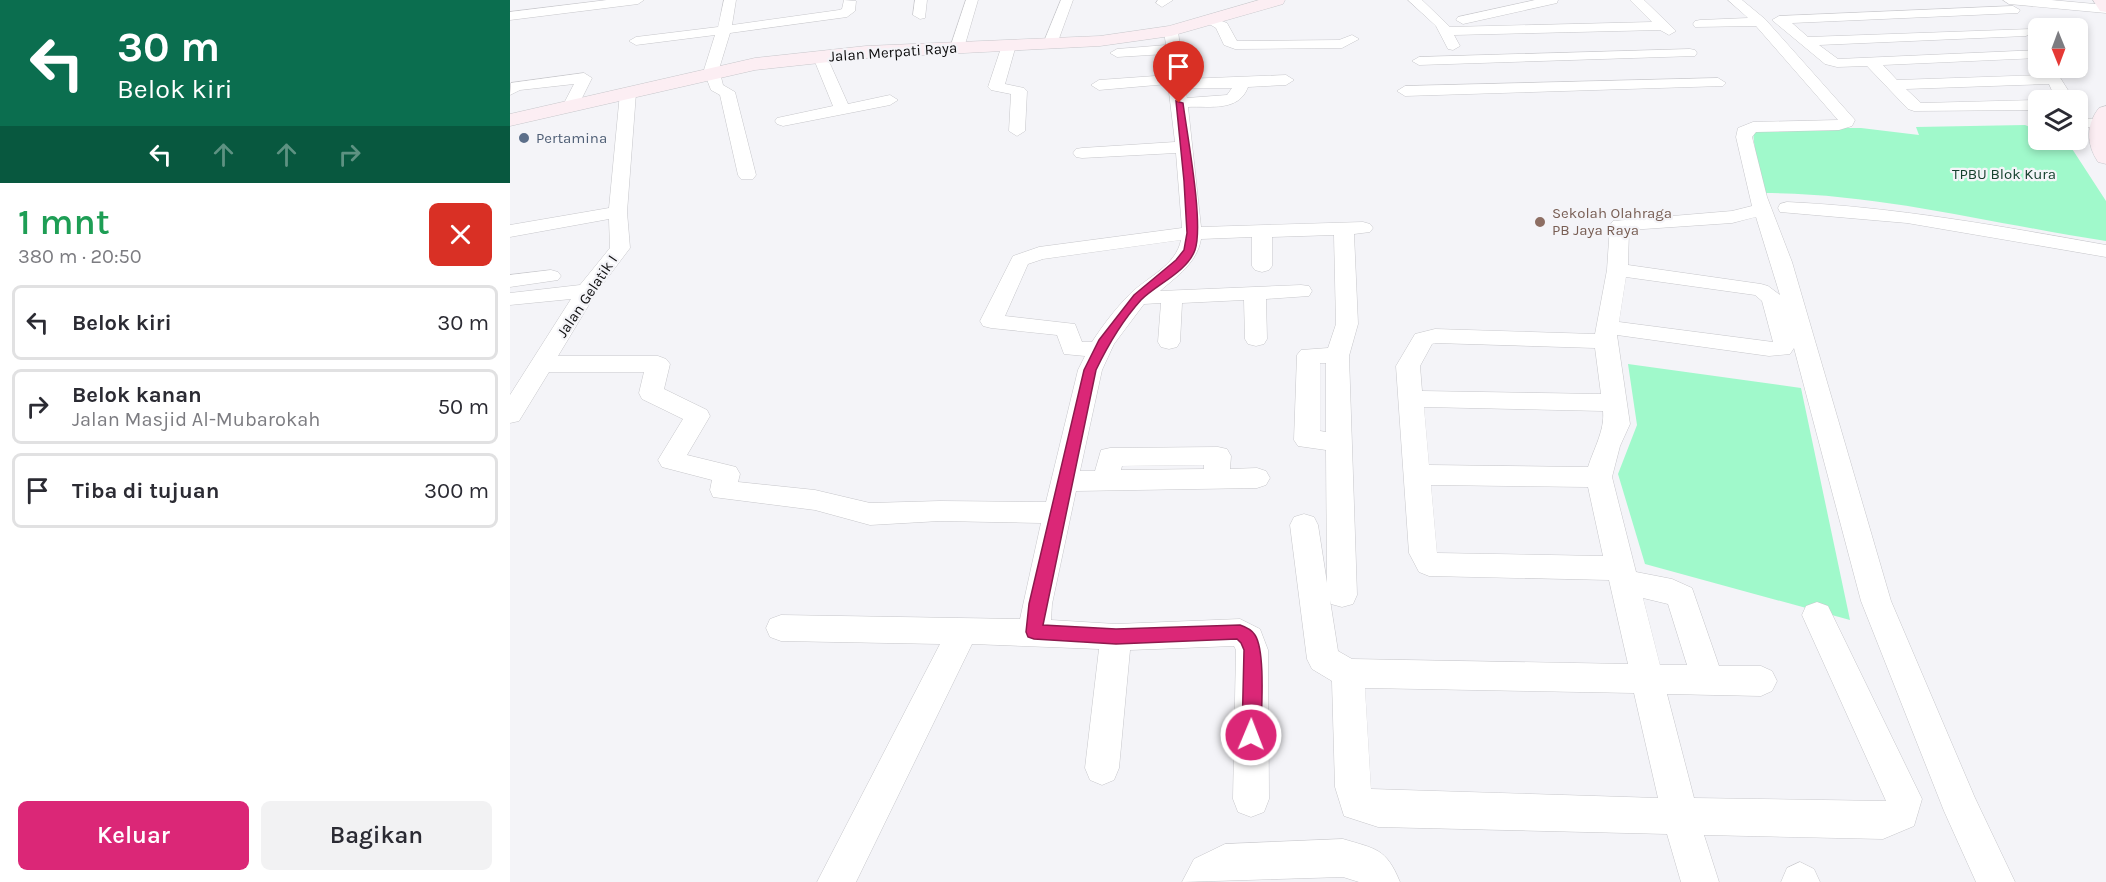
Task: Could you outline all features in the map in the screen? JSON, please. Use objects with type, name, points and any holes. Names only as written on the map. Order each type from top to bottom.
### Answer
[{"type":"main road","name":"Jalan Merpati Raya","points":[[510,120],[812,52],[1172,40],[1211,21],[1277,0]]},
{"type":"main road","points":[[2103,117],[2098,132],[2106,157]]},
{"type":"street","points":[[527,14],[533,0]]},
{"type":"street","points":[[510,16],[638,0]]},
{"type":"street","points":[[730,0],[711,73],[716,87],[727,92],[747,175]]},
{"type":"street","points":[[920,15],[921,0]]},
{"type":"street","points":[[957,48],[972,0]]},
{"type":"street","points":[[1050,44],[1067,0]]},
{"type":"street","points":[[1444,28],[1552,0]]},
{"type":"street","points":[[1734,0],[1760,22],[1847,120],[1846,123],[1839,125],[1753,127],[1744,132],[1744,137],[1758,197],[1782,262],[1876,601],[1962,811],[1996,882]]},
{"type":"street","points":[[636,41],[843,14],[848,10],[850,1]]},
{"type":"street","points":[[1410,1],[1444,28],[1467,75]]},
{"type":"street","points":[[1827,2],[1846,16]]},
{"type":"street","points":[[2010,4],[2028,36]]},
{"type":"street","points":[[2028,55],[1847,64],[1830,61],[1779,20],[2010,4],[2098,7],[2106,17]]},
{"type":"street","points":[[1578,27],[1640,5],[1664,26],[1729,94]]},
{"type":"street","points":[[1211,21],[1222,26],[1229,42],[1235,45],[1339,44],[1352,39]]},
{"type":"street","points":[[1700,24],[1760,22]]},
{"type":"street","points":[[1444,28],[1664,26]]},
{"type":"street","points":[[1805,41],[2026,32]]},
{"type":"street","points":[[1034,632],[1038,604],[1090,370],[1100,349],[1138,298],[1180,263],[1189,250],[1192,233],[1185,147],[1176,89],[1172,40],[1117,53]]},
{"type":"street","points":[[1009,45],[996,87],[1019,91],[1017,130]]},
{"type":"street","points":[[812,52],[842,110]]},
{"type":"street","points":[[1419,61],[1467,75],[1718,83]]},
{"type":"street","points":[[1405,91],[1467,75],[1697,61]]},
{"type":"street","points":[[1872,63],[1914,106],[1920,108],[2028,108]]},
{"type":"street","points":[[1894,85],[2028,75]]},
{"type":"street","points":[[510,90],[516,86],[584,78],[570,107]]},
{"type":"street","points":[[1099,85],[1117,89],[1176,89],[1230,100],[1237,96],[1242,83],[1286,80]]},
{"type":"street","name":"Jalan Gelatik I","points":[[510,415],[587,291],[620,248],[618,212],[628,93]]},
{"type":"street","points":[[783,121],[890,100]]},
{"type":"street","points":[[2088,121],[2103,117]]},
{"type":"street","points":[[1082,153],[1185,147]]},
{"type":"street","points":[[1787,208],[1839,209],[1920,218],[2106,251]]},
{"type":"street","points":[[510,231],[618,212]]},
{"type":"street","points":[[1700,882],[1680,816],[1599,477],[1607,446],[1617,424],[1606,334],[1617,270],[1620,225],[1732,217],[1752,212]]},
{"type":"street","points":[[1100,349],[1072,348],[1067,329],[991,321],[1020,260],[1039,253],[1192,233],[1354,228],[1347,324],[1337,356],[1309,356],[1306,440],[1338,441],[1342,595]]},
{"type":"street","points":[[1262,231],[1262,266]]},
{"type":"street","points":[[1617,270],[1761,290],[1772,298],[1785,344],[1782,349],[1768,349],[1606,334],[1435,336],[1423,339],[1408,366],[1423,553],[1429,564],[1623,575],[1672,591],[1681,597],[1707,680]]},
{"type":"street","points":[[510,281],[551,276]]},
{"type":"street","points":[[510,299],[587,291]]},
{"type":"street","points":[[1138,298],[1301,291]]},
{"type":"street","points":[[1255,293],[1256,339]]},
{"type":"street","points":[[1169,342],[1172,296]]},
{"type":"street","points":[[542,364],[658,364],[651,393],[698,416],[670,460],[727,474],[723,490],[815,500],[870,514],[940,511],[1058,513]]},
{"type":"street","points":[[1410,399],[1614,403]]},
{"type":"street","points":[[1417,475],[1599,477]]},
{"type":"street","points":[[1065,481],[1257,478]]},
{"type":"street","points":[[1304,525],[1323,659],[1348,673],[1761,681]]},
{"type":"street","points":[[1348,673],[1353,787],[1357,803],[1377,809],[1883,821],[1901,813],[1905,799],[1817,615]]},
{"type":"street","points":[[780,628],[1034,632],[1116,637],[1240,632],[1248,639],[1252,650],[1251,799]]},
{"type":"street","points":[[836,882],[962,632]]},
{"type":"street","points":[[1102,768],[1116,637]]},
{"type":"street","points":[[1201,882],[1207,872],[1226,863],[1343,858],[1370,866],[1381,882]]},
{"type":"green space","name":"TPBU Blok Kura","points":[[2025,125],[2028,126],[2028,150],[2073,150],[2106,201],[2106,241],[1893,204],[1807,194],[1764,193],[1755,151],[1754,132],[1770,128],[1861,128],[1919,135],[1916,127]]},
{"type":"green space","points":[[1628,364],[1801,388],[1850,620],[1645,564],[1618,474],[1637,425]]},
{"type":"place","name":"Pertamina","points":[[524,138]]},
{"type":"place","name":"Sekolah Olahraga PB Jaya Raya","points":[[1540,222]]},
{"type":"route","points":[[1179,103],[1189,181],[1192,233],[1189,250],[1180,263],[1138,298],[1103,342],[1090,370],[1038,604],[1034,632],[1116,637],[1186,632],[1240,632],[1248,639],[1252,650],[1251,735]]}]
